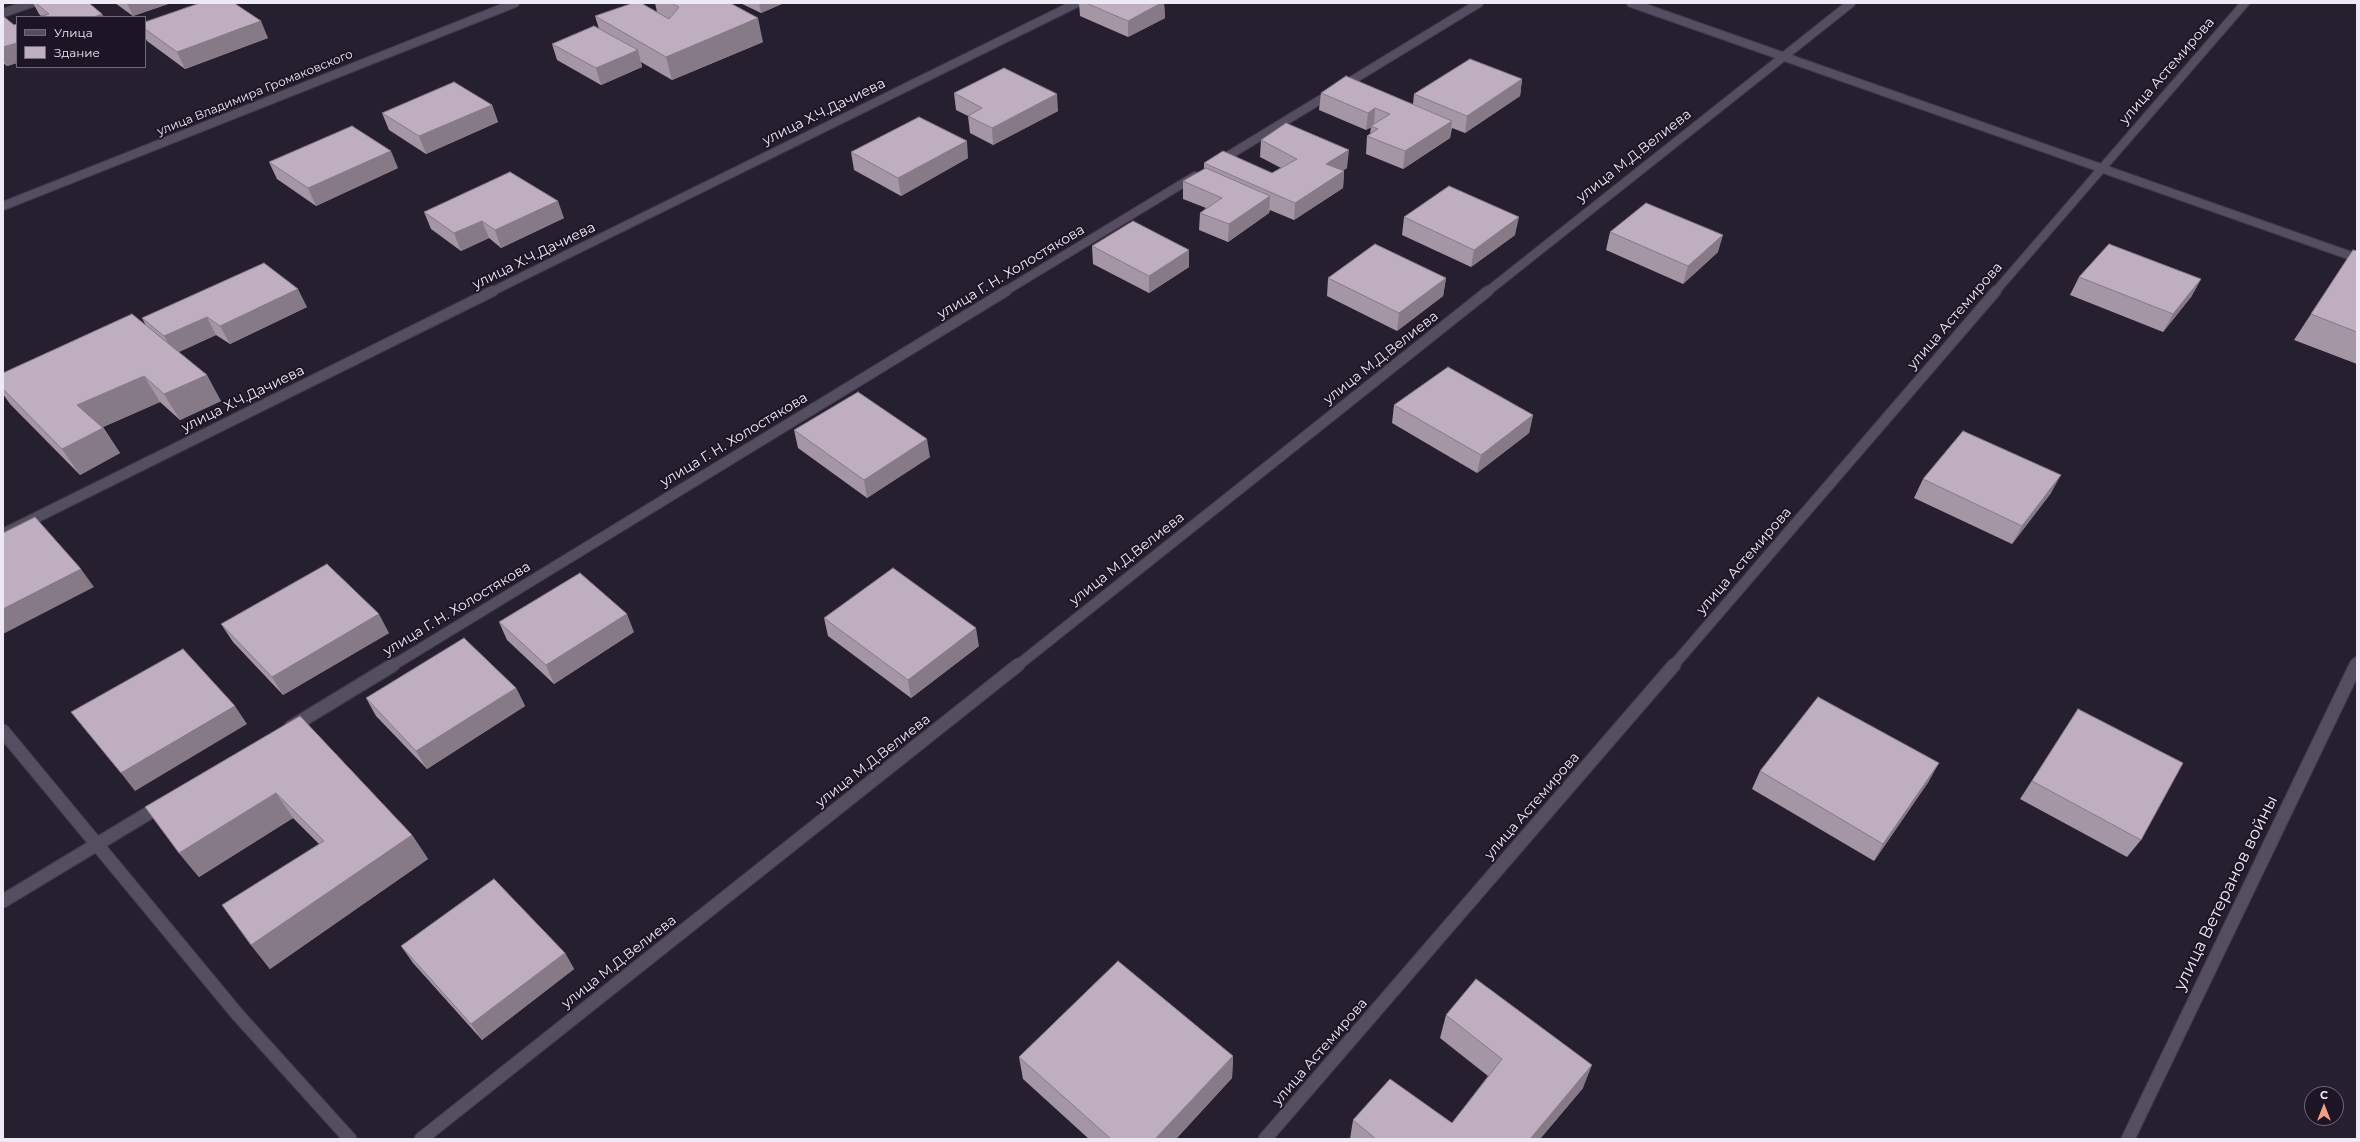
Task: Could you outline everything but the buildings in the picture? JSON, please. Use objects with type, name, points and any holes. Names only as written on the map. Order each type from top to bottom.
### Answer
[{"type":"street","points":[[3,13],[32,3]]},
{"type":"street","name":"улица Владимира Громаковского","points":[[3,206],[516,3]]},
{"type":"street","name":"улица Х.Ч.Дачиева","points":[[3,534],[1077,3]]},
{"type":"street","name":"улица Г. Н. Холостякова","points":[[281,733],[1479,3]]},
{"type":"street","points":[[1631,3],[2357,258]]},
{"type":"street","name":"улица М.Д.Велиева","points":[[421,1139],[1852,3]]},
{"type":"street","name":"улица Астемирова","points":[[1265,1139],[2246,3]]},
{"type":"street","name":"улица Ветеранов войны","points":[[2128,1139],[2357,662]]},
{"type":"street","points":[[3,731],[238,1014],[350,1139]]},
{"type":"street","points":[[3,902],[172,799]]}]
